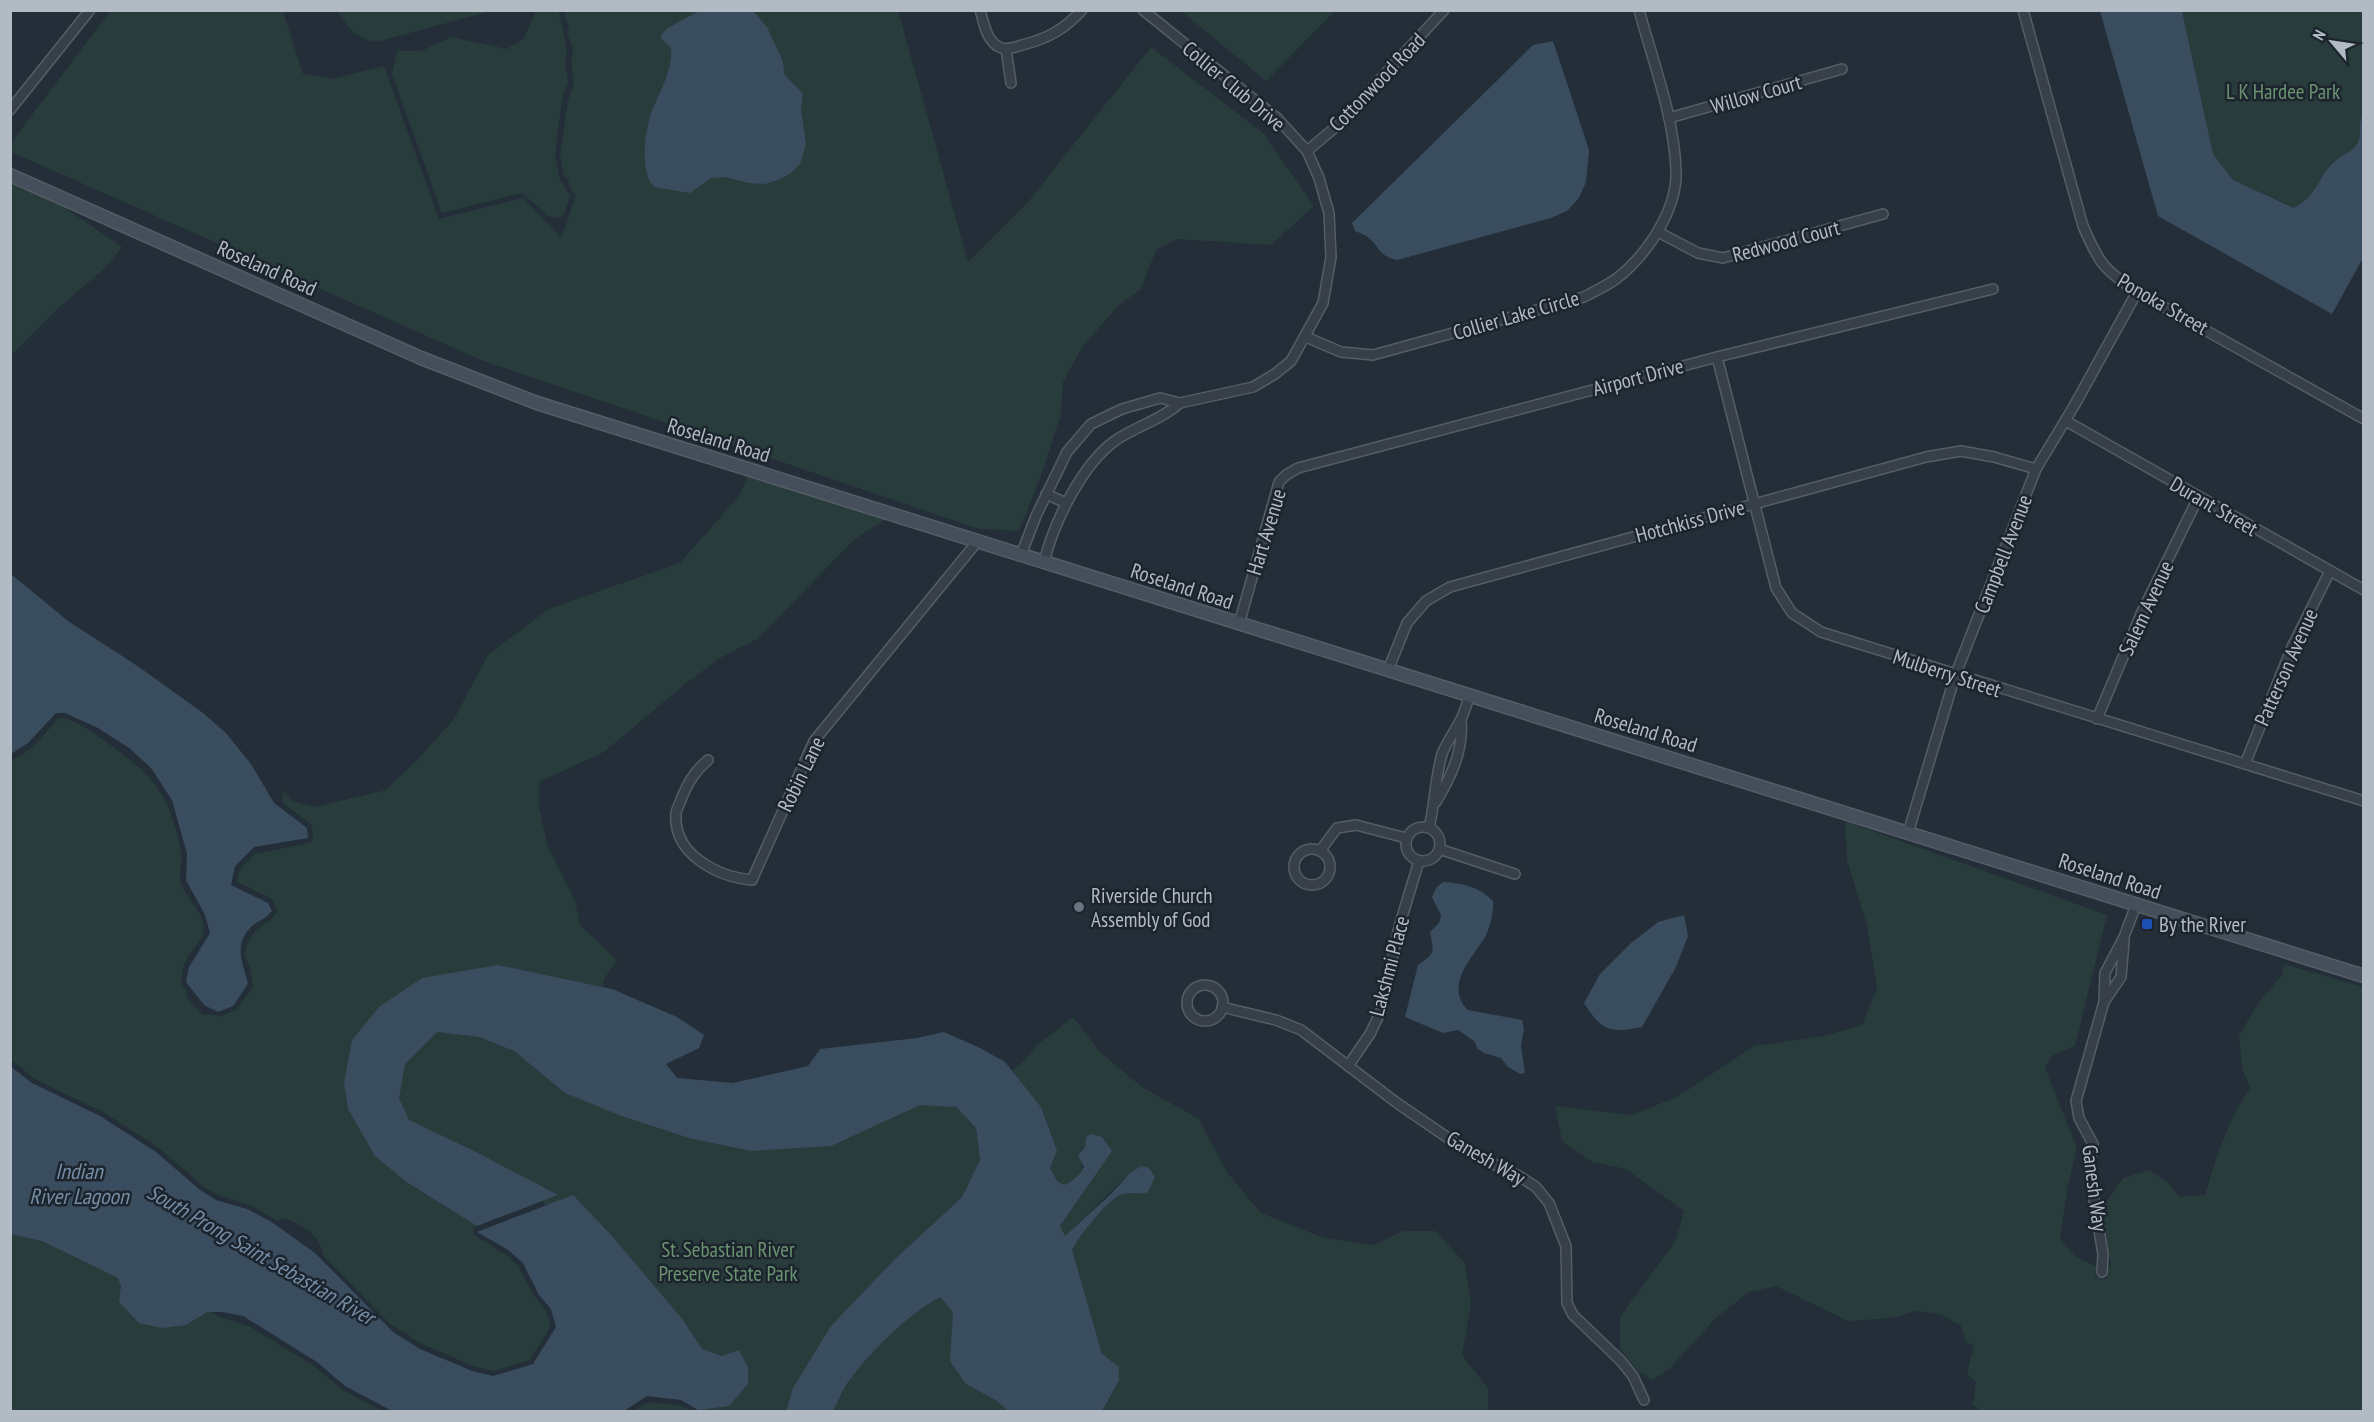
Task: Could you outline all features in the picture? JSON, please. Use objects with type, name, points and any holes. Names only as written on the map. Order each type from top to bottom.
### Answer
[{"type":"main road","name":"Roseland Road","points":[[10,175],[421,358],[537,403],[2364,976]]},
{"type":"street","points":[[10,110],[90,10]]},
{"type":"street","points":[[981,10],[987,35],[998,46],[1006,49],[1046,39],[1071,23],[1082,10]]},
{"type":"street","name":"Collier Club Drive","points":[[1021,555],[1046,494],[1067,452],[1091,424],[1122,408],[1160,398],[1179,403],[1253,387],[1291,361],[1323,303],[1331,257],[1329,213],[1319,178],[1307,151],[1277,118],[1143,10]]},
{"type":"street","name":"Cottonwood Road","points":[[1307,151],[1338,125],[1444,10]]},
{"type":"street","name":"Collier Lake Circle","points":[[1306,337],[1341,352],[1373,355],[1584,297],[1615,279],[1640,256],[1658,232],[1670,202],[1677,172],[1669,118],[1639,10]]},
{"type":"street","name":"Ponoka Street","points":[[2023,10],[2083,226],[2097,259],[2112,275],[2137,292],[2363,418]]},
{"type":"street","points":[[1006,49],[1011,83]]},
{"type":"street","name":"Willow Court","points":[[1669,118],[1842,69]]},
{"type":"street","name":"Redwood Court","points":[[1658,232],[1698,253],[1723,258],[1883,214]]},
{"type":"street","name":"Airport Drive","points":[[1286,475],[1298,468],[1717,357],[1993,289]]},
{"type":"street","name":"Campbell Avenue","points":[[1908,833],[1955,676],[2036,469],[2066,421],[2137,292]]},
{"type":"street","name":"Mulberry Street","points":[[1717,357],[1776,588],[1792,613],[1821,632],[1955,676],[2364,801]]},
{"type":"street","name":"Collier Club Drive","points":[[1044,561],[1052,532],[1066,503],[1095,462],[1114,441],[1142,425],[1167,415],[1179,403]]},
{"type":"street","name":"Durant Street","points":[[2066,421],[2364,591]]},
{"type":"street","name":"Hotchkiss Drive","points":[[1388,670],[1407,623],[1426,601],[1450,587],[1926,457],[1961,451],[1994,457],[2036,469]]},
{"type":"street","name":"Hart Avenue","points":[[1239,624],[1279,482],[1286,475]]},
{"type":"street","points":[[1046,494],[1066,503]]},
{"type":"street","name":"Salem Avenue","points":[[2097,719],[2141,614],[2198,498]]},
{"type":"street","name":"Robin Lane","points":[[708,760],[694,771],[676,814],[680,837],[694,858],[734,878],[752,880],[814,741],[977,542]]},
{"type":"street","name":"Patterson Avenue","points":[[2245,764],[2292,647],[2330,571]]},
{"type":"street","points":[[1429,828],[1435,804],[1439,765],[1449,740],[1461,720],[1470,695]]},
{"type":"street","points":[[1435,804],[1450,780],[1462,734],[1461,720]]},
{"type":"street","points":[[1449,740],[1460,743]]},
{"type":"street","points":[[1439,765],[1453,770]]},
{"type":"street","points":[[1320,851],[1337,828],[1356,825],[1406,838]]},
{"type":"street","points":[[1418,827],[1429,828],[1438,835],[1439,849],[1430,860],[1419,861],[1407,852],[1406,838],[1418,827]]},
{"type":"street","points":[[1439,849],[1515,874]]},
{"type":"street","name":"Lakshmi Place","points":[[1348,1066],[1370,1034],[1381,1011],[1399,927],[1419,861]]},
{"type":"street","name":"Ganesh Way","points":[[2102,1272],[2103,1254],[2089,1169],[2093,1144],[2079,1118],[2076,1101],[2104,1002],[2105,973],[2124,937],[2136,905]]},
{"type":"street","name":"Ganesh Way","points":[[2104,1002],[2121,977],[2124,937]]},
{"type":"street","name":"Ganesh Way","points":[[1222,1007],[1276,1020],[1301,1030],[1397,1103],[1470,1153],[1520,1176],[1536,1187],[1549,1203],[1566,1246],[1567,1303],[1573,1315],[1621,1361],[1633,1376],[1644,1400]]},
{"type":"green space","points":[[898,10],[968,262],[1028,202],[1151,47],[1263,133],[1314,206],[1271,245],[1177,239],[1156,250],[1141,289],[1119,305],[1083,346],[1063,382],[1061,414],[1041,476],[1019,531],[979,529],[481,360],[11,152],[10,144],[110,11],[283,11],[303,74],[332,79],[384,66],[439,219],[523,198],[561,238],[576,195],[570,189],[568,179],[564,176],[560,155],[568,100],[574,83],[571,62],[573,49],[567,33],[569,26],[564,15],[567,11]]},
{"type":"green space","points":[[337,11],[491,11],[380,41],[372,41],[354,33]]},
{"type":"green space","points":[[535,11],[561,11],[559,14],[567,49],[565,62],[568,82],[562,99],[555,154],[559,177],[570,196],[564,215],[559,218],[548,216],[522,193],[442,213],[392,74],[397,51],[421,51],[452,37],[507,49],[525,37]]},
{"type":"green space","points":[[1181,11],[1335,11],[1266,81]]},
{"type":"green space","name":"L K Hardee Park","points":[[2182,11],[2363,11],[2364,115],[2358,142],[2353,149],[2328,168],[2314,191],[2295,208],[2233,180],[2213,154]]},
{"type":"green space","points":[[11,184],[18,185],[64,207],[122,247],[105,268],[56,310],[11,355]]},
{"type":"green space","points":[[748,475],[886,519],[855,539],[757,639],[720,658],[604,752],[539,782],[539,808],[548,847],[575,901],[580,925],[617,960],[604,979],[603,987],[498,965],[379,1007],[408,1183],[477,1226],[473,1229],[474,1235],[505,1254],[518,1266],[535,1297],[546,1311],[551,1326],[530,1360],[493,1371],[473,1366],[422,1344],[390,1324],[323,1255],[318,1241],[304,1228],[285,1218],[278,1221],[250,1205],[218,1195],[203,1186],[159,1148],[103,1112],[35,1079],[11,1060],[10,762],[33,747],[59,718],[81,725],[117,750],[145,773],[164,798],[171,813],[181,852],[182,886],[201,916],[204,929],[184,965],[181,983],[186,990],[187,998],[203,1015],[212,1014],[219,1017],[236,1010],[253,987],[250,967],[244,954],[254,933],[277,912],[272,899],[237,882],[240,869],[255,854],[309,843],[313,840],[312,825],[283,803],[282,790],[292,801],[315,807],[386,790],[454,719],[488,655],[548,609],[680,563],[739,496]]},
{"type":"green space","points":[[1845,821],[2107,915],[2075,1046],[2052,1056],[2045,1068],[2077,1148],[2067,1190],[2060,1240],[2075,1256],[2096,1267],[2095,1277],[2107,1279],[2108,1266],[2111,1266],[2102,1208],[2123,1178],[2150,1170],[2168,1183],[2180,1197],[2205,1195],[2229,1127],[2250,1088],[2242,1068],[2239,1035],[2260,1001],[2282,975],[2284,964],[2363,987],[2363,1411],[1981,1411],[1973,1405],[1976,1382],[1967,1374],[1974,1345],[1966,1342],[1961,1326],[1941,1314],[1916,1311],[1892,1318],[1848,1321],[1776,1286],[1749,1292],[1717,1317],[1670,1368],[1653,1380],[1638,1371],[1620,1349],[1620,1317],[1676,1240],[1684,1211],[1626,1169],[1592,1162],[1562,1141],[1555,1106],[1632,1115],[1677,1097],[1754,1046],[1824,1036],[1862,1025],[1877,988],[1867,925],[1847,860]]},
{"type":"green space","points":[[1073,1017],[1100,1052],[1142,1087],[1199,1119],[1226,1171],[1261,1213],[1324,1238],[1374,1245],[1403,1231],[1435,1231],[1465,1263],[1471,1304],[1462,1355],[1488,1388],[1488,1411],[1102,1411],[1119,1382],[1102,1354],[1071,1250],[1093,1220],[1114,1199],[1125,1194],[1140,1195],[1142,1166],[1130,1173],[1065,1236],[1059,1226],[1084,1192],[1086,1138],[1085,1147],[1080,1151],[1081,1172],[1076,1179],[1064,1185],[1057,1181],[1050,1168],[1057,1149],[1041,1107],[1012,1071],[1036,1046]]},
{"type":"green space","name":"St. Sebastian River Preserve State Park","points":[[437,1032],[479,1037],[514,1051],[565,1093],[925,1097],[945,1106],[956,1107],[976,1128],[980,1160],[962,1197],[895,1259],[793,1388],[786,1411],[691,1411],[698,1409],[538,1195],[432,1136],[401,1115],[396,1078],[405,1062]]},
{"type":"green space","points":[[10,1187],[220,1317],[249,1326],[314,1366],[343,1390],[382,1411],[11,1411]]},
{"type":"green space","points":[[940,1297],[953,1312],[952,1333],[966,1384],[997,1401],[1008,1411],[833,1412],[848,1382],[878,1346],[914,1314]]},
{"type":"green space","points":[[648,1402],[679,1405],[691,1411],[634,1411]]},
{"type":"water","points":[[699,11],[753,11],[767,27],[783,62],[784,74],[803,94],[801,110],[806,144],[800,164],[791,173],[765,184],[724,177],[711,178],[690,193],[654,187],[646,171],[646,139],[649,119],[668,72],[671,56],[671,48],[661,38],[661,35],[668,28]]},
{"type":"water","points":[[2100,11],[2182,11],[2213,154],[2233,180],[2294,208],[2308,198],[2334,162],[2356,146],[2363,115],[2363,258],[2332,314],[2158,216]]},
{"type":"water","points":[[1553,41],[1589,150],[1586,182],[1579,198],[1567,211],[1551,218],[1397,260],[1383,254],[1368,237],[1355,231],[1352,223],[1533,45]]},
{"type":"water","points":[[11,574],[68,621],[139,667],[203,713],[225,732],[251,764],[274,803],[307,828],[308,838],[254,847],[235,866],[231,885],[268,903],[272,911],[253,925],[243,939],[241,953],[248,984],[233,1006],[218,1012],[204,1005],[186,982],[189,967],[210,933],[205,915],[186,880],[187,854],[172,800],[151,768],[129,748],[98,728],[65,713],[56,713],[28,743],[11,754]]},
{"type":"water","points":[[1443,882],[1470,887],[1482,892],[1493,901],[1487,933],[1466,966],[1459,984],[1459,993],[1461,1002],[1468,1010],[1522,1020],[1524,1029],[1521,1046],[1525,1073],[1520,1074],[1508,1067],[1501,1058],[1484,1053],[1478,1049],[1474,1041],[1458,1030],[1443,1033],[1405,1017],[1418,965],[1432,952],[1430,932],[1439,923],[1441,915],[1432,897],[1436,888]]},
{"type":"water","points":[[1684,915],[1688,936],[1676,967],[1642,1027],[1614,1030],[1601,1024],[1584,1003],[1600,974],[1630,944],[1658,922]]},
{"type":"water","points":[[498,965],[612,989],[677,1017],[704,1035],[699,1048],[666,1064],[677,1078],[733,1083],[808,1066],[820,1049],[917,1038],[944,1032],[980,1048],[1005,1062],[1041,1107],[1057,1150],[1050,1168],[1057,1181],[1064,1185],[1080,1173],[1084,1167],[1078,1155],[1085,1147],[1086,1138],[1090,1134],[1102,1137],[1112,1151],[1060,1226],[1065,1236],[1112,1193],[1130,1173],[1141,1166],[1149,1168],[1155,1177],[1148,1192],[1123,1194],[1114,1199],[1093,1220],[1072,1250],[1102,1354],[1119,1367],[1119,1381],[1102,1411],[1008,1411],[997,1401],[966,1384],[950,1361],[953,1312],[940,1297],[902,1324],[878,1346],[848,1382],[833,1411],[786,1411],[793,1388],[831,1326],[895,1259],[962,1197],[980,1160],[976,1128],[956,1107],[920,1105],[831,1146],[751,1151],[689,1138],[619,1115],[565,1093],[514,1051],[479,1037],[437,1032],[405,1064],[399,1098],[409,1120],[558,1195],[477,1226],[408,1183],[375,1156],[348,1109],[344,1083],[352,1040],[379,1007],[422,978]]},
{"type":"water","name":"Indian River Lagoon","points":[[10,1066],[32,1083],[100,1116],[156,1152],[200,1190],[216,1200],[247,1209],[270,1221],[315,1253],[393,1332],[420,1349],[472,1371],[493,1376],[533,1364],[556,1327],[551,1309],[539,1295],[523,1263],[508,1250],[477,1232],[573,1195],[612,1236],[683,1320],[702,1349],[722,1356],[739,1350],[748,1367],[748,1384],[729,1406],[698,1410],[681,1400],[647,1396],[624,1411],[392,1411],[345,1386],[317,1362],[243,1316],[207,1312],[186,1325],[162,1328],[139,1323],[119,1302],[121,1286],[118,1278],[42,1241],[11,1234]]},
{"type":"place","name":"Riverside Church Assembly of God","points":[[1079,907]]},
{"type":"place","name":"By the River","points":[[2147,924]]},
{"type":"water label","name":"South Prong Saint Sebastian River","points":[[261,1254]]}]
